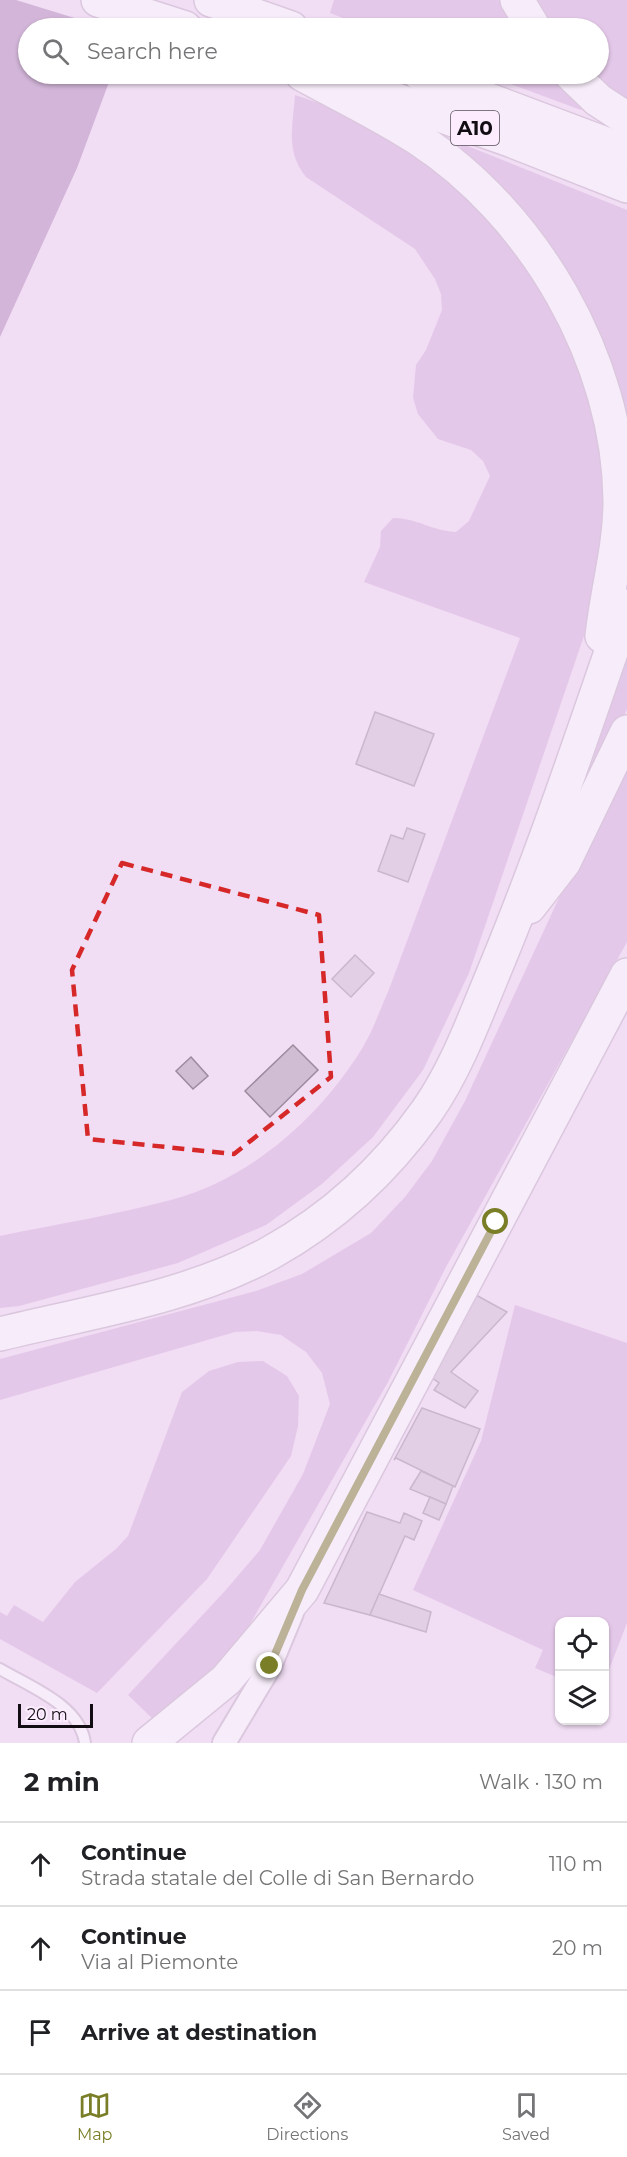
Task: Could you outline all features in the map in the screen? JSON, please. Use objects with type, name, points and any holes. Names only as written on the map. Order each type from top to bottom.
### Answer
[{"type":"main road","points":[[98,0],[154,18]]},
{"type":"main road","points":[[211,0],[262,18]]},
{"type":"main road","points":[[517,0],[528,18]]},
{"type":"main road","points":[[320,84],[417,138],[442,156],[490,200],[532,249],[572,314],[601,383],[611,418],[618,467],[619,534],[605,605],[594,700]]},
{"type":"main road","name":"A10","points":[[350,84],[510,140],[627,186]]},
{"type":"main road","name":"A10","points":[[447,84],[627,152]]},
{"type":"main road","points":[[581,84],[598,100],[627,120]]},
{"type":"main road","points":[[0,1334],[178,1290],[268,1254],[310,1229],[343,1203],[384,1164],[428,1109],[463,1047],[513,927],[627,606]]},
{"type":"main road","points":[[513,927],[564,862],[627,732]]},
{"type":"main road","points":[[149,1743],[226,1680],[302,1590],[627,975]]},
{"type":"street","points":[[224,1743],[270,1666],[302,1590]]},
{"type":"lane","points":[[0,1669],[69,1711],[84,1734],[85,1743]]},
{"type":"highlighted area","points":[[122,863],[319,915],[331,1077],[234,1154],[88,1139],[72,970]]},
{"type":"shaded area","points":[[0,0],[140,0],[133,18],[18,18],[18,84],[108,84],[77,168],[0,337]]},
{"type":"shaded area","points":[[334,0],[504,0],[515,18],[343,18],[330,13]]},
{"type":"shaded area","points":[[532,0],[627,0],[627,103],[604,84],[609,84],[609,18],[544,18]]},
{"type":"shaded area","points":[[511,84],[570,84],[586,98],[581,110]]},
{"type":"shaded area","points":[[295,95],[357,116],[471,193],[526,256],[572,341],[598,414],[604,470],[603,548],[588,624],[469,973],[423,1070],[373,1137],[322,1184],[266,1225],[178,1263],[19,1306],[0,1308],[0,1236],[171,1200],[229,1177],[256,1161],[281,1142],[327,1097],[346,1073],[367,1040],[388,992],[520,638],[364,582],[380,547],[381,531],[393,518],[456,532],[469,521],[490,476],[483,461],[471,450],[438,439],[418,414],[413,398],[416,365],[426,350],[442,310],[441,294],[435,279],[415,249],[306,177],[299,167],[293,148]]},
{"type":"shaded area","points":[[460,143],[627,210],[627,431],[460,146]]},
{"type":"shaded area","points":[[627,654],[627,709],[589,793],[583,790]]},
{"type":"shaded area","points":[[627,751],[627,942],[446,1267],[388,1382],[234,1652],[156,1722],[128,1695],[260,1550],[303,1474],[330,1404],[322,1373],[306,1352],[281,1335],[257,1331],[235,1332],[0,1400],[0,1359],[256,1291],[302,1274],[371,1233],[405,1197],[432,1161],[465,1101]]},
{"type":"shaded area","points":[[515,1305],[627,1343],[627,1623],[609,1670],[609,1617],[555,1617],[555,1676],[535,1668],[543,1650],[413,1590],[481,1441]]},
{"type":"shaded area","points":[[263,1361],[287,1376],[299,1396],[298,1426],[291,1456],[207,1579],[97,1693],[0,1639],[0,1612],[7,1616],[14,1605],[43,1622],[75,1582],[116,1549],[128,1536],[182,1392],[209,1371],[238,1362]]},
{"type":"pier","points":[[16,0],[143,0],[136,18],[74,18]]},
{"type":"building","points":[[375,712],[434,734],[414,786],[356,764]]},
{"type":"building","points":[[407,828],[425,834],[408,882],[378,871],[391,835],[403,839]]},
{"type":"building","points":[[355,955],[374,973],[351,997],[332,979]]},
{"type":"building","points":[[293,1045],[318,1070],[270,1117],[245,1091]]},
{"type":"building","points":[[191,1057],[208,1076],[193,1089],[176,1071]]},
{"type":"building","points":[[476,1295],[507,1312],[451,1372],[478,1391],[465,1408],[434,1390],[439,1383],[428,1375]]},
{"type":"building","points":[[422,1408],[480,1429],[455,1487],[396,1458],[394,1460]]},
{"type":"building","points":[[421,1471],[453,1486],[446,1504],[410,1489]]},
{"type":"building","points":[[430,1497],[446,1504],[439,1520],[423,1513]]},
{"type":"building","points":[[367,1512],[400,1523],[404,1513],[422,1521],[414,1540],[405,1536],[370,1615],[324,1603]]},
{"type":"building","points":[[379,1594],[431,1612],[426,1632],[370,1615]]},
{"type":"route","points":[[270,1666],[302,1590],[496,1222]]}]
